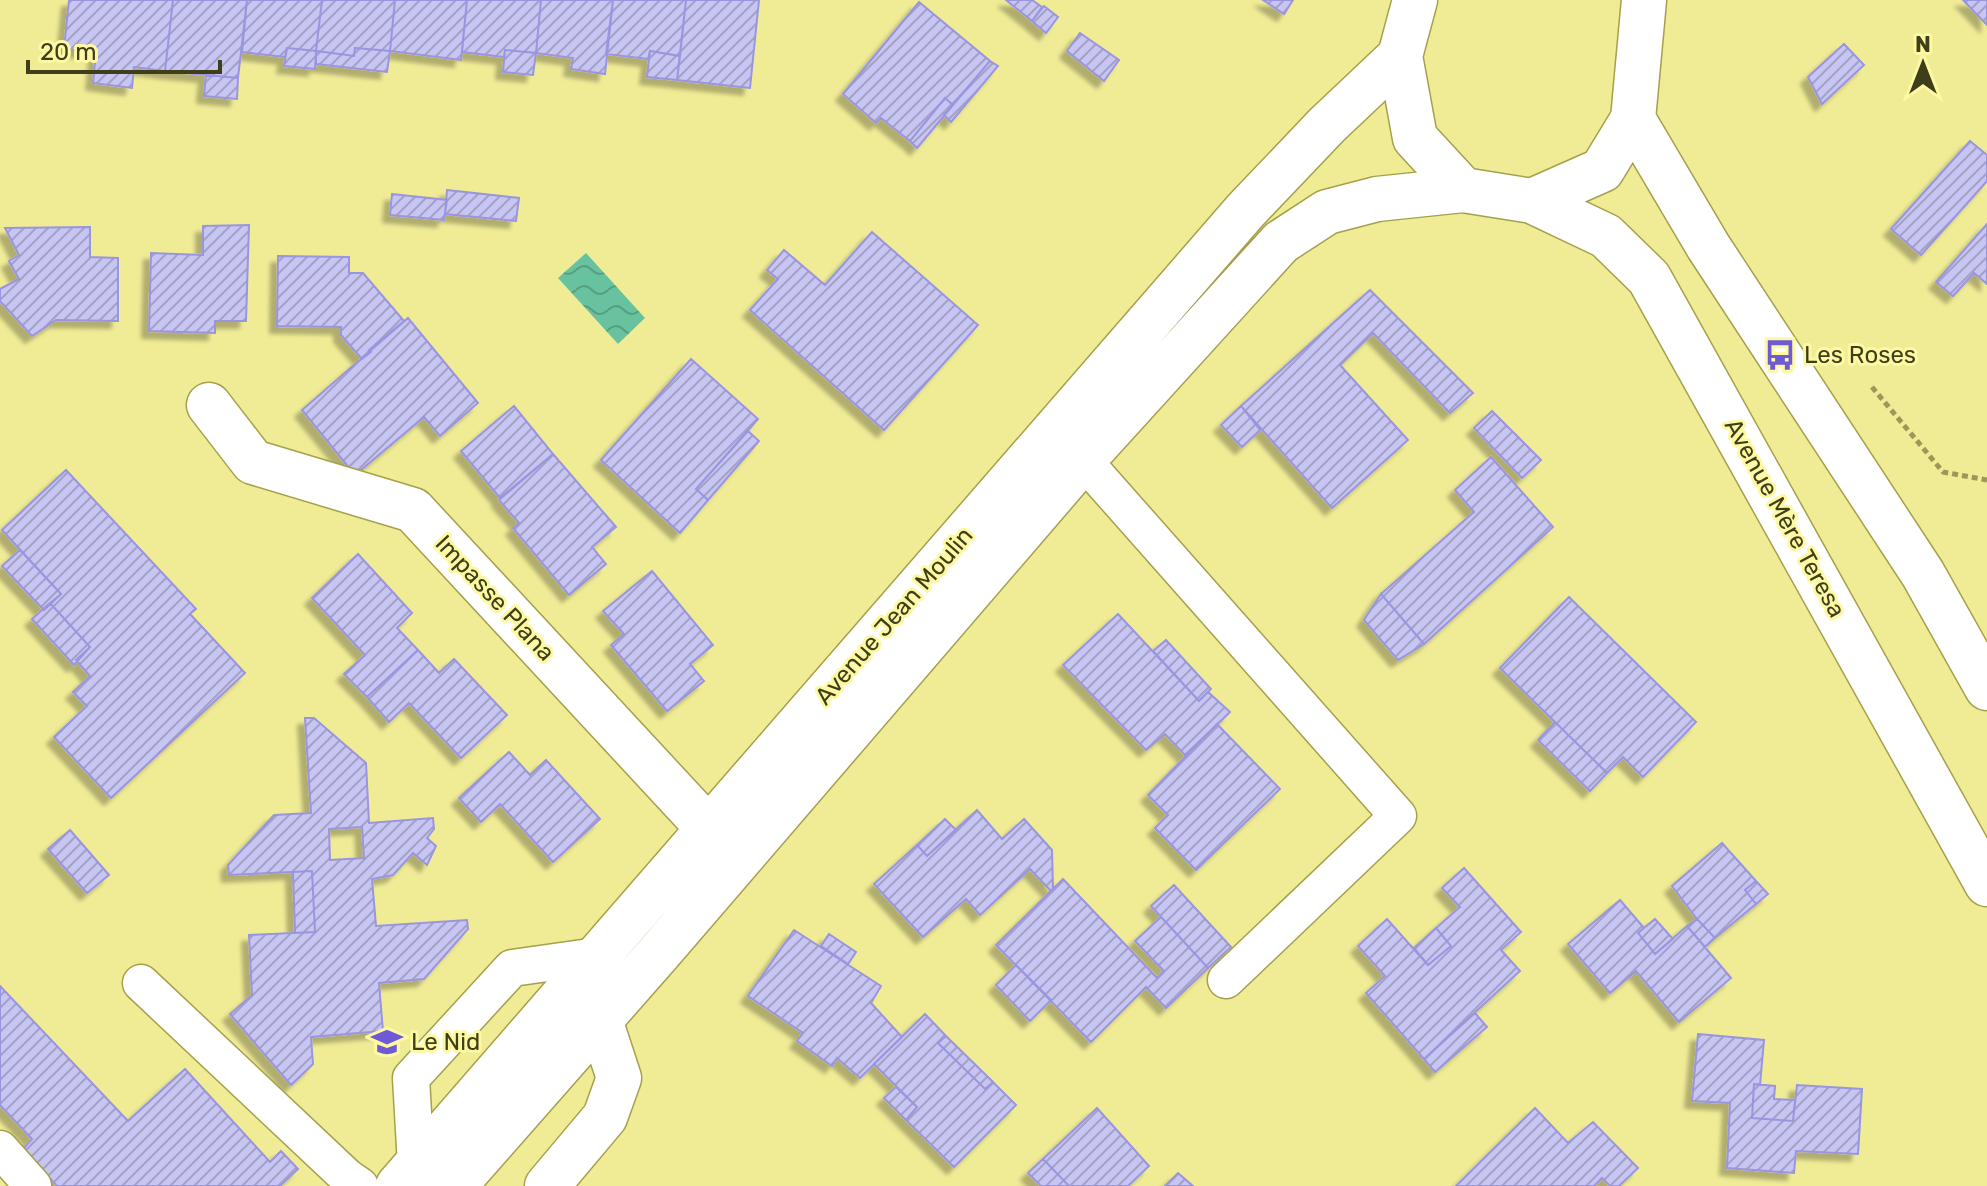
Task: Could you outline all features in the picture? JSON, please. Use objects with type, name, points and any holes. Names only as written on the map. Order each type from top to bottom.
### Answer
[{"type":"street","points":[[1415,0],[1400,56],[1415,138],[1463,190]]},
{"type":"street","points":[[1532,201],[1602,170],[1633,119],[1644,0]]},
{"type":"street","name":"Avenue Jean Moulin","points":[[420,1179],[597,956],[1246,210],[1327,125],[1400,56]]},
{"type":"street","points":[[1633,119],[1708,246],[1923,574],[1987,688]]},
{"type":"street","name":"Avenue Jean Moulin","points":[[454,1186],[1083,460],[1281,242],[1327,212],[1377,199],[1463,190]]},
{"type":"street","name":"Avenue Mère Teresa","points":[[1463,190],[1532,201],[1606,236],[1649,278],[1987,884]]},
{"type":"street","name":"Impasse Plana","points":[[209,405],[253,462],[413,510],[738,861]]},
{"type":"street","points":[[547,1186],[605,1117],[619,1078],[600,1020]]},
{"type":"lane","points":[[1083,460],[1398,816],[1226,980]]},
{"type":"lane","points":[[420,1179],[411,1078],[512,968],[597,956]]},
{"type":"lane","points":[[141,983],[360,1186]]},
{"type":"lane","points":[[0,1149],[33,1186]]},
{"type":"water","points":[[586,253],[645,318],[618,344],[558,278]]},
{"type":"building","points":[[69,0],[173,0],[165,71],[134,67],[132,88],[93,83],[96,52],[64,49]]},
{"type":"building","points":[[173,0],[247,0],[238,78],[165,71]]},
{"type":"building","points":[[247,0],[322,0],[316,51],[287,48],[285,57],[242,52]]},
{"type":"building","points":[[322,0],[395,0],[390,51],[355,48],[354,56],[316,51]]},
{"type":"building","points":[[395,0],[467,0],[461,60],[390,51]]},
{"type":"building","points":[[467,0],[541,0],[536,53],[505,50],[504,57],[462,52]]},
{"type":"building","points":[[541,0],[613,0],[605,74],[571,69],[573,58],[536,53]]},
{"type":"building","points":[[613,0],[686,0],[680,56],[650,51],[648,59],[606,54]]},
{"type":"building","points":[[686,0],[759,0],[750,88],[677,80]]},
{"type":"building","points":[[1006,0],[1032,0],[1042,7],[1032,21]]},
{"type":"building","points":[[1263,0],[1293,0],[1284,14]]},
{"type":"building","points":[[1963,0],[1987,0],[1987,25]]},
{"type":"building","points":[[919,2],[990,61],[953,105],[945,98],[910,141],[881,118],[876,123],[843,94]]},
{"type":"building","points":[[1044,6],[1058,17],[1046,33],[1032,21]]},
{"type":"building","points":[[1080,33],[1119,60],[1104,81],[1067,51]]},
{"type":"building","points":[[1844,44],[1864,65],[1822,104],[1808,77]]},
{"type":"building","points":[[287,48],[316,51],[315,69],[284,66]]},
{"type":"building","points":[[355,48],[390,51],[387,72],[316,64],[316,51],[354,56]]},
{"type":"building","points":[[505,50],[536,53],[533,75],[503,72]]},
{"type":"building","points":[[650,51],[680,56],[677,80],[647,77]]},
{"type":"building","points":[[990,61],[998,66],[951,122],[944,115]]},
{"type":"building","points":[[206,75],[238,78],[237,99],[204,96]]},
{"type":"building","points":[[945,98],[953,105],[917,148],[910,141]]},
{"type":"building","points":[[1970,141],[1987,155],[1987,181],[1921,255],[1891,229]]},
{"type":"building","points":[[447,190],[519,198],[516,221],[445,214]]},
{"type":"building","points":[[392,194],[447,200],[444,220],[390,215]]},
{"type":"building","points":[[1987,224],[1987,284],[1974,273],[1953,296],[1936,282]]},
{"type":"building","points":[[249,225],[246,321],[215,321],[215,333],[149,331],[151,253],[203,255],[203,226]]},
{"type":"building","points":[[90,227],[90,257],[118,258],[118,321],[56,320],[32,336],[0,301],[0,289],[19,279],[9,261],[19,255],[5,228]]},
{"type":"building","points":[[872,232],[978,325],[884,430],[750,310],[778,279],[767,270],[784,250],[825,285]]},
{"type":"building","points":[[278,256],[349,257],[349,273],[363,273],[404,321],[362,359],[341,335],[341,327],[277,326]]},
{"type":"building","points":[[1370,290],[1473,393],[1450,413],[1373,333],[1340,365],[1408,440],[1332,508],[1241,406]]},
{"type":"building","points":[[408,318],[478,403],[440,436],[424,417],[355,475],[302,410]]},
{"type":"building","points":[[691,359],[758,419],[696,489],[708,500],[680,533],[601,460]]},
{"type":"building","points":[[514,406],[553,454],[500,498],[461,451]]},
{"type":"building","points":[[1241,406],[1260,430],[1242,447],[1221,425]]},
{"type":"building","points":[[1492,411],[1541,460],[1522,478],[1474,428]]},
{"type":"building","points":[[748,431],[759,441],[708,500],[696,489]]},
{"type":"building","points":[[553,454],[616,527],[592,547],[606,564],[569,595],[513,528],[519,523],[499,500]]},
{"type":"building","points":[[1491,457],[1553,527],[1424,644],[1381,594],[1474,512],[1455,490]]},
{"type":"building","points":[[66,470],[196,609],[190,614],[245,673],[111,798],[54,737],[87,706],[73,692],[90,676],[76,660],[90,647],[50,603],[61,594],[2,530]]},
{"type":"building","points":[[20,550],[61,594],[44,610],[2,566]]},
{"type":"building","points":[[358,554],[412,613],[397,628],[418,650],[367,697],[344,674],[365,655],[312,598]]},
{"type":"building","points":[[652,571],[713,645],[690,664],[704,681],[667,711],[611,645],[624,634],[603,611]]},
{"type":"building","points":[[1381,594],[1424,644],[1398,660],[1364,620]]},
{"type":"building","points":[[1569,597],[1696,722],[1643,777],[1623,757],[1607,773],[1500,668]]},
{"type":"building","points":[[50,603],[90,647],[74,665],[32,619]]},
{"type":"building","points":[[1118,614],[1199,701],[1208,692],[1230,712],[1185,755],[1165,734],[1146,750],[1063,665]]},
{"type":"building","points":[[1166,640],[1211,689],[1199,701],[1153,651]]},
{"type":"building","points":[[418,650],[439,673],[454,659],[507,715],[461,758],[409,703],[389,722],[367,697]]},
{"type":"building","points":[[305,718],[314,718],[366,763],[369,823],[433,818],[434,829],[427,838],[436,846],[427,865],[413,853],[393,875],[372,879],[376,926],[467,920],[468,929],[424,979],[379,983],[383,1031],[311,1037],[313,1064],[291,1085],[230,1014],[252,995],[249,935],[315,932],[312,871],[229,875],[228,865],[274,815],[311,813]],"holes":[[[362,827],[364,858],[330,860],[329,829]]]},
{"type":"building","points":[[1555,722],[1607,773],[1590,791],[1538,740]]},
{"type":"building","points":[[1217,724],[1280,789],[1196,870],[1155,828],[1168,815],[1148,795]]},
{"type":"building","points":[[509,752],[530,775],[546,760],[600,819],[553,862],[500,804],[481,822],[459,798]]},
{"type":"building","points":[[977,810],[1002,839],[1024,819],[1052,850],[1053,889],[1051,891],[1030,869],[980,915],[966,899],[923,937],[874,884],[917,845],[927,856]]},
{"type":"building","points":[[945,819],[956,830],[927,856],[917,845]]},
{"type":"building","points":[[70,830],[109,875],[87,893],[48,849]]},
{"type":"building","points":[[1722,843],[1756,881],[1745,890],[1756,904],[1715,938],[1672,886]]},
{"type":"building","points":[[1464,868],[1521,932],[1501,950],[1520,971],[1424,1059],[1366,993],[1385,976],[1358,946],[1387,919],[1428,965],[1451,946],[1436,928],[1460,907],[1442,888]]},
{"type":"building","points":[[312,871],[315,932],[295,933],[293,872]]},
{"type":"building","points":[[1063,879],[1157,978],[1164,971],[1135,941],[1161,917],[1208,968],[1166,1008],[1146,987],[1091,1042],[996,945]]},
{"type":"building","points":[[1756,881],[1768,894],[1756,904],[1745,890]]},
{"type":"building","points":[[1174,885],[1231,947],[1208,968],[1151,906]]},
{"type":"building","points":[[1620,900],[1644,928],[1638,933],[1655,954],[1687,926],[1731,978],[1679,1022],[1636,971],[1610,993],[1568,944]]},
{"type":"building","points":[[1655,919],[1673,939],[1655,954],[1638,933]]},
{"type":"building","points":[[1697,919],[1715,938],[1705,947],[1687,926]]},
{"type":"building","points":[[1436,928],[1451,946],[1428,965],[1414,948]]},
{"type":"building","points":[[794,930],[881,986],[871,1003],[902,1037],[860,1078],[837,1058],[832,1066],[797,1041],[803,1033],[748,996]]},
{"type":"building","points":[[829,934],[856,952],[848,964],[821,946]]},
{"type":"building","points":[[1016,965],[1051,1000],[1030,1021],[996,985]]},
{"type":"building","points":[[0,986],[128,1121],[185,1069],[270,1162],[281,1151],[298,1169],[280,1186],[57,1186],[23,1149],[32,1139],[0,1105]]},
{"type":"building","points":[[1475,1013],[1487,1027],[1435,1072],[1424,1059]]},
{"type":"building","points":[[925,1014],[946,1036],[938,1043],[985,1089],[993,1082],[1016,1105],[954,1167],[906,1120],[917,1107],[874,1064]]},
{"type":"building","points":[[1698,1034],[1764,1040],[1760,1085],[1754,1084],[1752,1118],[1793,1121],[1797,1085],[1862,1089],[1858,1154],[1796,1151],[1794,1173],[1727,1168],[1730,1103],[1692,1101]]},
{"type":"building","points":[[946,1036],[993,1082],[985,1089],[938,1043]]},
{"type":"building","points":[[1754,1084],[1775,1086],[1774,1099],[1795,1100],[1793,1121],[1752,1118]]},
{"type":"building","points":[[896,1087],[917,1107],[906,1120],[884,1098]]},
{"type":"building","points":[[1097,1108],[1149,1166],[1128,1186],[1069,1186],[1043,1159]]},
{"type":"building","points":[[1535,1108],[1568,1143],[1593,1122],[1638,1168],[1619,1186],[1610,1186],[1602,1178],[1594,1186],[1456,1186]]},
{"type":"building","points":[[1043,1159],[1069,1186],[1041,1186],[1028,1173]]},
{"type":"building","points":[[1178,1173],[1193,1186],[1165,1186]]},
{"type":"place","name":"Les Roses","points":[[1780,355]]},
{"type":"place","name":"Le Nid","points":[[387,1042]]}]
